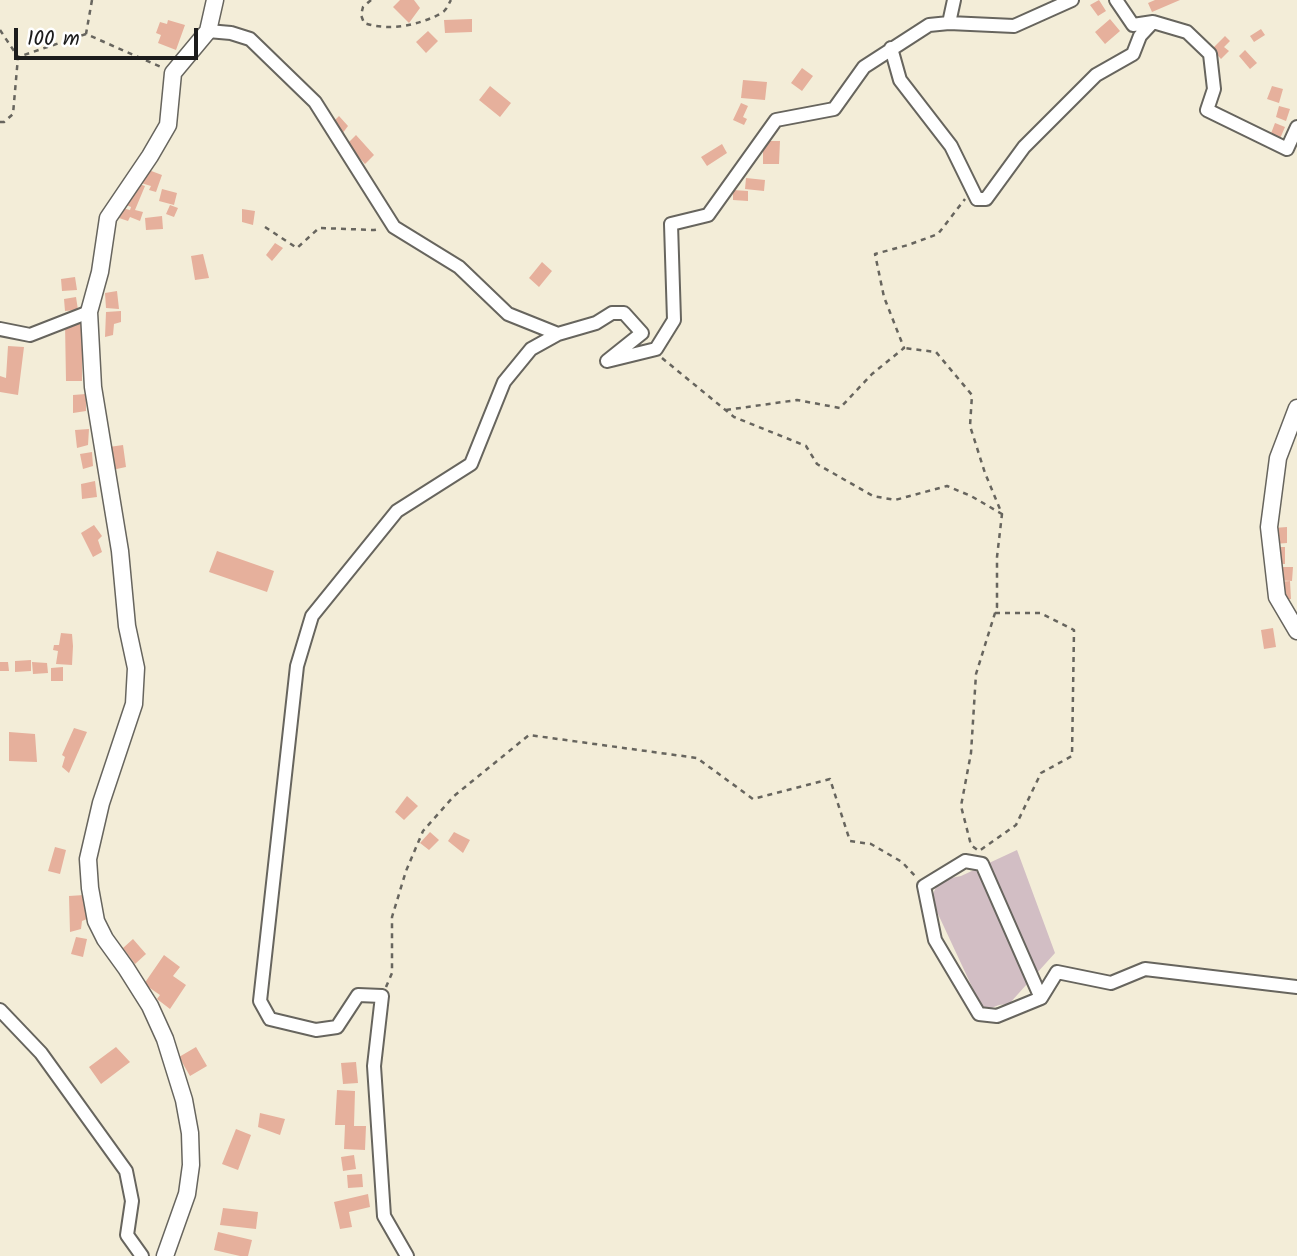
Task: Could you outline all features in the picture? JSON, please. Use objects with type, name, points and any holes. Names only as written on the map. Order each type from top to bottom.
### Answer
[{"type":"main road","points":[[165,1256],[187,1194],[191,1165],[190,1133],[184,1100],[165,1039],[150,1006],[96,921],[88,868],[101,803],[134,704],[136,668],[127,626],[120,551],[93,387],[89,312],[100,272],[108,218],[168,125],[173,73],[208,30],[215,0]]},
{"type":"main road","points":[[1297,408],[1278,458],[1269,527],[1277,597],[1297,631]]},
{"type":"street","points":[[949,23],[954,0]]},
{"type":"street","points":[[407,1256],[384,1216],[374,1066],[382,996],[358,995],[337,1027],[316,1030],[270,1019],[260,1001],[298,666],[312,617],[397,511],[471,464],[503,382],[531,349],[558,334],[596,323],[612,313],[624,313],[642,332],[607,361],[656,349],[674,320],[671,223],[708,215],[776,120],[834,109],[864,67],[929,25],[949,23],[1014,26],[1072,0]]},
{"type":"street","points":[[1116,0],[1133,25],[1153,22],[1187,32],[1210,54],[1214,89],[1207,110],[1287,149],[1297,127]]},
{"type":"street","points":[[891,48],[900,80],[951,146],[977,199],[986,199],[1024,147],[1096,75],[1133,54],[1140,36],[1153,22]]},
{"type":"street","points":[[208,30],[250,39],[315,102],[394,227],[458,267],[508,314],[558,334]]},
{"type":"street","points":[[0,329],[30,335],[89,312]]},
{"type":"street","points":[[1041,998],[982,864],[965,861],[925,886],[935,940],[979,1014],[997,1016],[1041,998],[1057,972],[1111,982],[1145,969],[1297,987]]},
{"type":"street","points":[[0,1010],[41,1053],[126,1171],[132,1201],[127,1235],[142,1256]]},
{"type":"path","points":[[86,34],[92,0]]},
{"type":"path","points":[[370,0],[363,7],[361,15],[364,23],[373,26],[405,26],[432,18],[445,11],[451,0]]},
{"type":"path","points":[[0,30],[18,57],[13,114],[0,122]]},
{"type":"path","points":[[18,57],[86,34],[173,73]]},
{"type":"path","points":[[904,348],[884,297],[875,254],[938,234],[972,190]]},
{"type":"path","points":[[265,228],[297,248],[319,228],[374,230],[394,227]]},
{"type":"path","points":[[726,410],[796,400],[841,408],[872,374],[904,348],[936,352],[972,395],[970,426],[1002,514],[997,557],[998,607],[995,613],[976,674],[971,753],[961,806],[971,845],[979,851],[1016,825],[1041,773],[1072,756],[1073,630],[1040,613],[995,613]]},
{"type":"path","points":[[656,349],[734,417],[806,446],[817,464],[873,496],[895,500],[947,486],[1002,514]]},
{"type":"path","points":[[382,996],[392,973],[392,917],[406,871],[423,831],[454,796],[529,735],[697,758],[753,799],[830,779],[850,841],[871,844],[902,862],[925,886]]},
{"type":"shaded area","points":[[1017,850],[1055,953],[1009,1004],[986,1010],[980,1004],[931,899],[936,887],[946,879],[961,876]]},
{"type":"building","points":[[400,0],[414,0],[420,8],[409,23],[393,7]]},
{"type":"building","points":[[1099,0],[1106,11],[1098,16],[1090,5]]},
{"type":"building","points":[[1155,0],[1180,0],[1152,12],[1148,3]]},
{"type":"building","points":[[472,19],[472,32],[445,33],[444,20]]},
{"type":"building","points":[[1110,19],[1120,31],[1105,44],[1095,32]]},
{"type":"building","points":[[168,20],[185,25],[176,50],[158,43],[161,35],[156,33],[160,22],[167,24]]},
{"type":"building","points":[[1261,29],[1265,35],[1254,42],[1250,36]]},
{"type":"building","points":[[428,31],[438,41],[426,53],[416,42]]},
{"type":"building","points":[[1225,36],[1230,41],[1224,47],[1229,51],[1221,59],[1212,49]]},
{"type":"building","points":[[1245,50],[1257,63],[1250,69],[1239,56]]},
{"type":"building","points":[[802,68],[813,76],[802,91],[791,83]]},
{"type":"building","points":[[743,80],[767,82],[765,100],[741,98]]},
{"type":"building","points":[[490,86],[511,103],[500,117],[479,100]]},
{"type":"building","points":[[1272,86],[1283,89],[1279,103],[1267,99]]},
{"type":"building","points":[[741,103],[748,106],[743,117],[747,119],[744,125],[733,120]]},
{"type":"building","points":[[1279,106],[1290,109],[1286,121],[1276,117]]},
{"type":"building","points":[[339,116],[348,126],[342,134],[333,122]]},
{"type":"building","points":[[1275,123],[1285,127],[1279,141],[1270,136]]},
{"type":"building","points":[[356,135],[374,155],[365,164],[347,144]]},
{"type":"building","points":[[763,141],[780,141],[779,164],[763,164]]},
{"type":"building","points":[[722,144],[727,153],[707,166],[701,157]]},
{"type":"building","points":[[146,169],[162,175],[156,192],[149,190],[151,186],[141,183]]},
{"type":"building","points":[[746,178],[765,180],[764,191],[745,189]]},
{"type":"building","points":[[134,182],[145,186],[135,210],[143,212],[140,221],[130,217],[128,221],[119,218],[122,208],[130,210],[131,207],[124,204]]},
{"type":"building","points":[[162,189],[177,193],[174,205],[159,201]]},
{"type":"building","points":[[733,190],[748,191],[748,201],[733,200]]},
{"type":"building","points":[[170,205],[178,208],[174,217],[166,214]]},
{"type":"building","points":[[242,209],[255,211],[253,225],[242,222]]},
{"type":"building","points":[[162,216],[163,229],[146,230],[145,218]]},
{"type":"building","points":[[275,243],[283,248],[272,261],[266,255]]},
{"type":"building","points":[[203,254],[209,278],[195,280],[191,256]]},
{"type":"building","points":[[542,262],[552,271],[539,287],[529,278]]},
{"type":"building","points":[[75,277],[77,290],[62,291],[61,279]]},
{"type":"building","points":[[117,291],[119,309],[106,308],[105,293]]},
{"type":"building","points":[[76,297],[78,310],[65,311],[64,299]]},
{"type":"building","points":[[121,311],[121,322],[114,324],[113,335],[105,337],[106,312]]},
{"type":"building","points":[[82,318],[82,381],[66,381],[65,323]]},
{"type":"building","points":[[8,346],[24,347],[18,395],[0,392],[0,376],[6,378]]},
{"type":"building","points":[[86,394],[86,411],[73,413],[73,395]]},
{"type":"building","points":[[89,429],[88,445],[77,448],[75,430]]},
{"type":"building","points":[[123,445],[126,467],[112,470],[109,447]]},
{"type":"building","points":[[92,452],[93,466],[83,469],[80,454]]},
{"type":"building","points":[[95,481],[97,497],[82,499],[81,484]]},
{"type":"building","points":[[94,525],[102,536],[98,540],[102,552],[93,557],[81,533]]},
{"type":"building","points":[[1287,527],[1287,543],[1274,544],[1274,528]]},
{"type":"building","points":[[1274,547],[1285,547],[1285,564],[1273,564]]},
{"type":"building","points":[[217,551],[274,571],[267,592],[209,572]]},
{"type":"building","points":[[1276,567],[1293,567],[1292,581],[1275,580]]},
{"type":"building","points":[[1290,581],[1291,599],[1279,600],[1278,582]]},
{"type":"building","points":[[1273,628],[1276,647],[1264,649],[1261,630]]},
{"type":"building","points":[[61,633],[72,634],[72,665],[56,664],[58,651],[53,650],[54,645],[59,645]]},
{"type":"building","points":[[31,660],[31,671],[15,672],[15,661]]},
{"type":"building","points":[[0,662],[8,662],[9,671],[0,671]]},
{"type":"building","points":[[32,662],[47,663],[48,673],[33,674]]},
{"type":"building","points":[[63,667],[63,681],[51,681],[51,668]]},
{"type":"building","points":[[74,728],[87,732],[69,773],[62,767],[65,757],[62,755]]},
{"type":"building","points":[[9,732],[35,734],[37,762],[9,761]]},
{"type":"building","points":[[407,796],[418,806],[404,820],[395,812]]},
{"type":"building","points":[[430,832],[439,840],[429,850],[420,843]]},
{"type":"building","points":[[454,832],[470,840],[463,853],[448,841]]},
{"type":"building","points":[[55,847],[66,850],[60,874],[48,871]]},
{"type":"building","points":[[84,895],[87,919],[82,921],[81,929],[70,932],[69,896]]},
{"type":"building","points":[[76,937],[87,939],[83,957],[71,954]]},
{"type":"building","points":[[133,939],[146,954],[135,964],[123,948]]},
{"type":"building","points":[[164,955],[180,967],[173,976],[186,985],[170,1009],[157,999],[160,995],[144,984]]},
{"type":"building","points":[[116,1047],[130,1062],[101,1084],[89,1067]]},
{"type":"building","points":[[196,1047],[207,1066],[190,1076],[179,1057]]},
{"type":"building","points":[[356,1062],[358,1083],[343,1084],[341,1063]]},
{"type":"building","points":[[337,1090],[355,1091],[354,1126],[366,1126],[365,1150],[344,1149],[345,1125],[335,1125]]},
{"type":"building","points":[[260,1113],[285,1119],[280,1135],[258,1127]]},
{"type":"building","points":[[236,1129],[251,1135],[238,1170],[222,1164]]},
{"type":"building","points":[[354,1155],[356,1169],[343,1171],[341,1157]]},
{"type":"building","points":[[362,1174],[363,1187],[348,1188],[347,1175]]},
{"type":"building","points":[[368,1194],[370,1207],[349,1212],[352,1227],[340,1229],[334,1202]]},
{"type":"building","points":[[223,1208],[258,1212],[256,1229],[220,1225]]},
{"type":"building","points":[[218,1232],[252,1240],[248,1256],[214,1250]]}]
